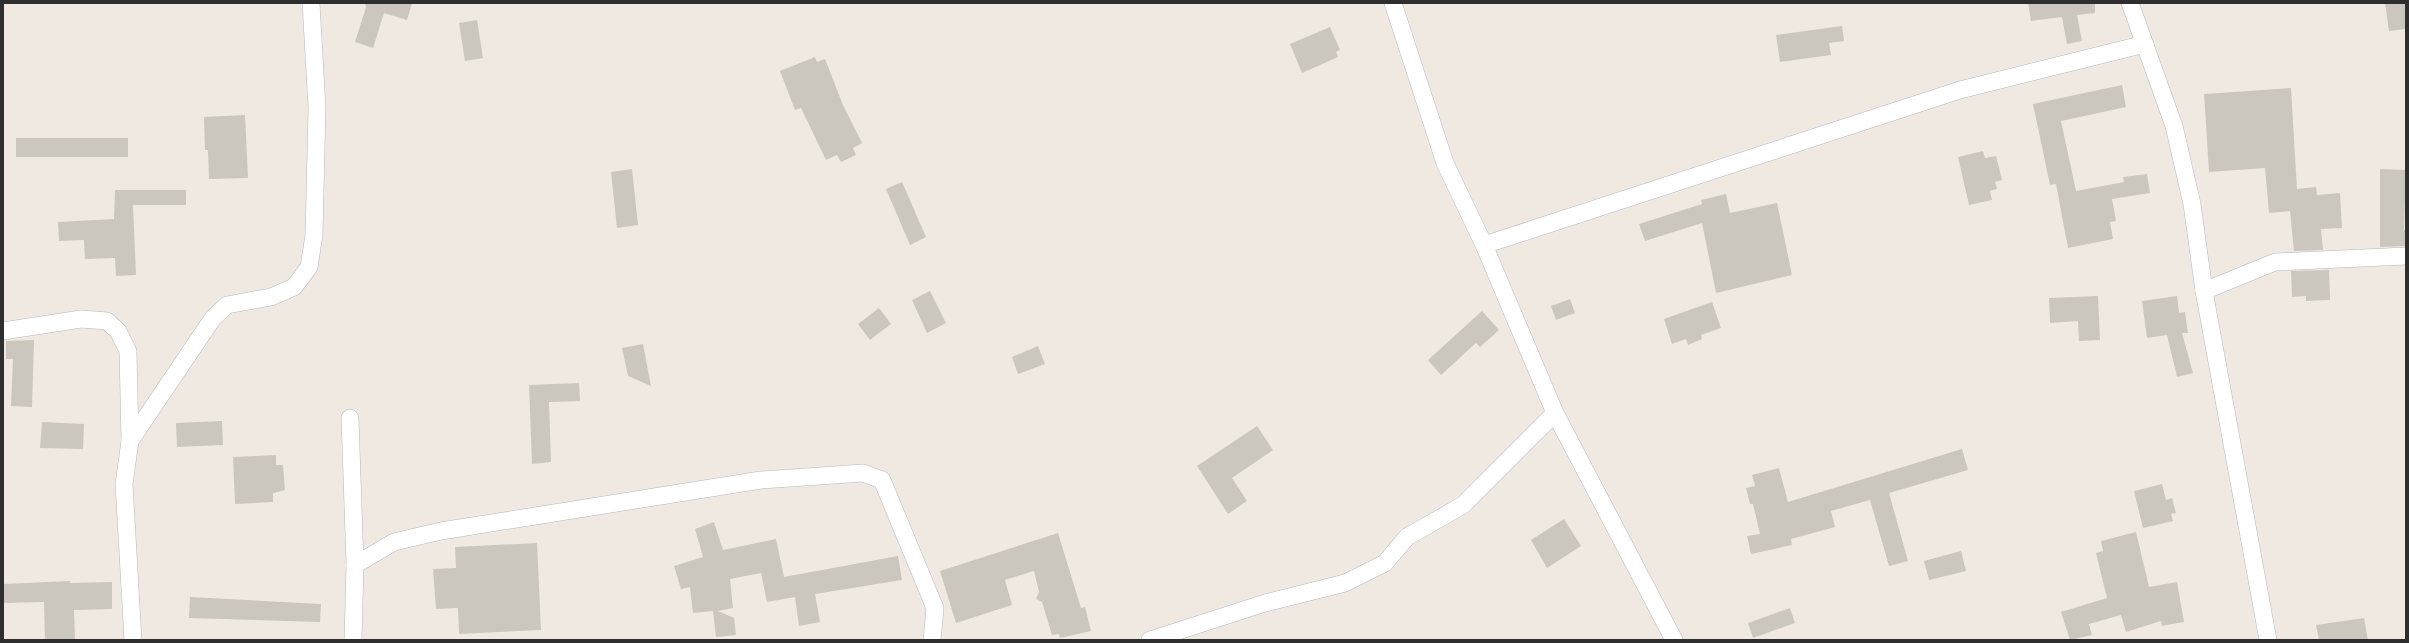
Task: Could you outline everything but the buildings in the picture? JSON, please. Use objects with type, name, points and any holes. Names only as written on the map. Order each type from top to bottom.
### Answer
[{"type":"street","points":[[130,441],[213,318],[227,305],[271,297],[294,287],[310,267],[314,235],[317,108],[311,3]]},
{"type":"street","points":[[1393,3],[1445,162],[1484,245],[1555,413],[1674,640]]},
{"type":"street","points":[[2130,3],[2176,133],[2192,204],[2204,291],[2268,640]]},
{"type":"street","points":[[1484,245],[1960,90],[2145,44]]},
{"type":"street","points":[[2204,291],[2275,262],[2406,256]]},
{"type":"street","points":[[3,331],[81,319],[107,321],[118,330],[128,351],[130,441],[124,484],[133,640]]},
{"type":"street","points":[[1150,640],[1265,603],[1345,583],[1385,563],[1407,537],[1463,505],[1555,413]]},
{"type":"street","points":[[350,418],[356,566],[353,640]]},
{"type":"street","points":[[356,566],[394,542],[441,531],[761,480],[863,473],[882,480],[935,608],[932,640]]}]
